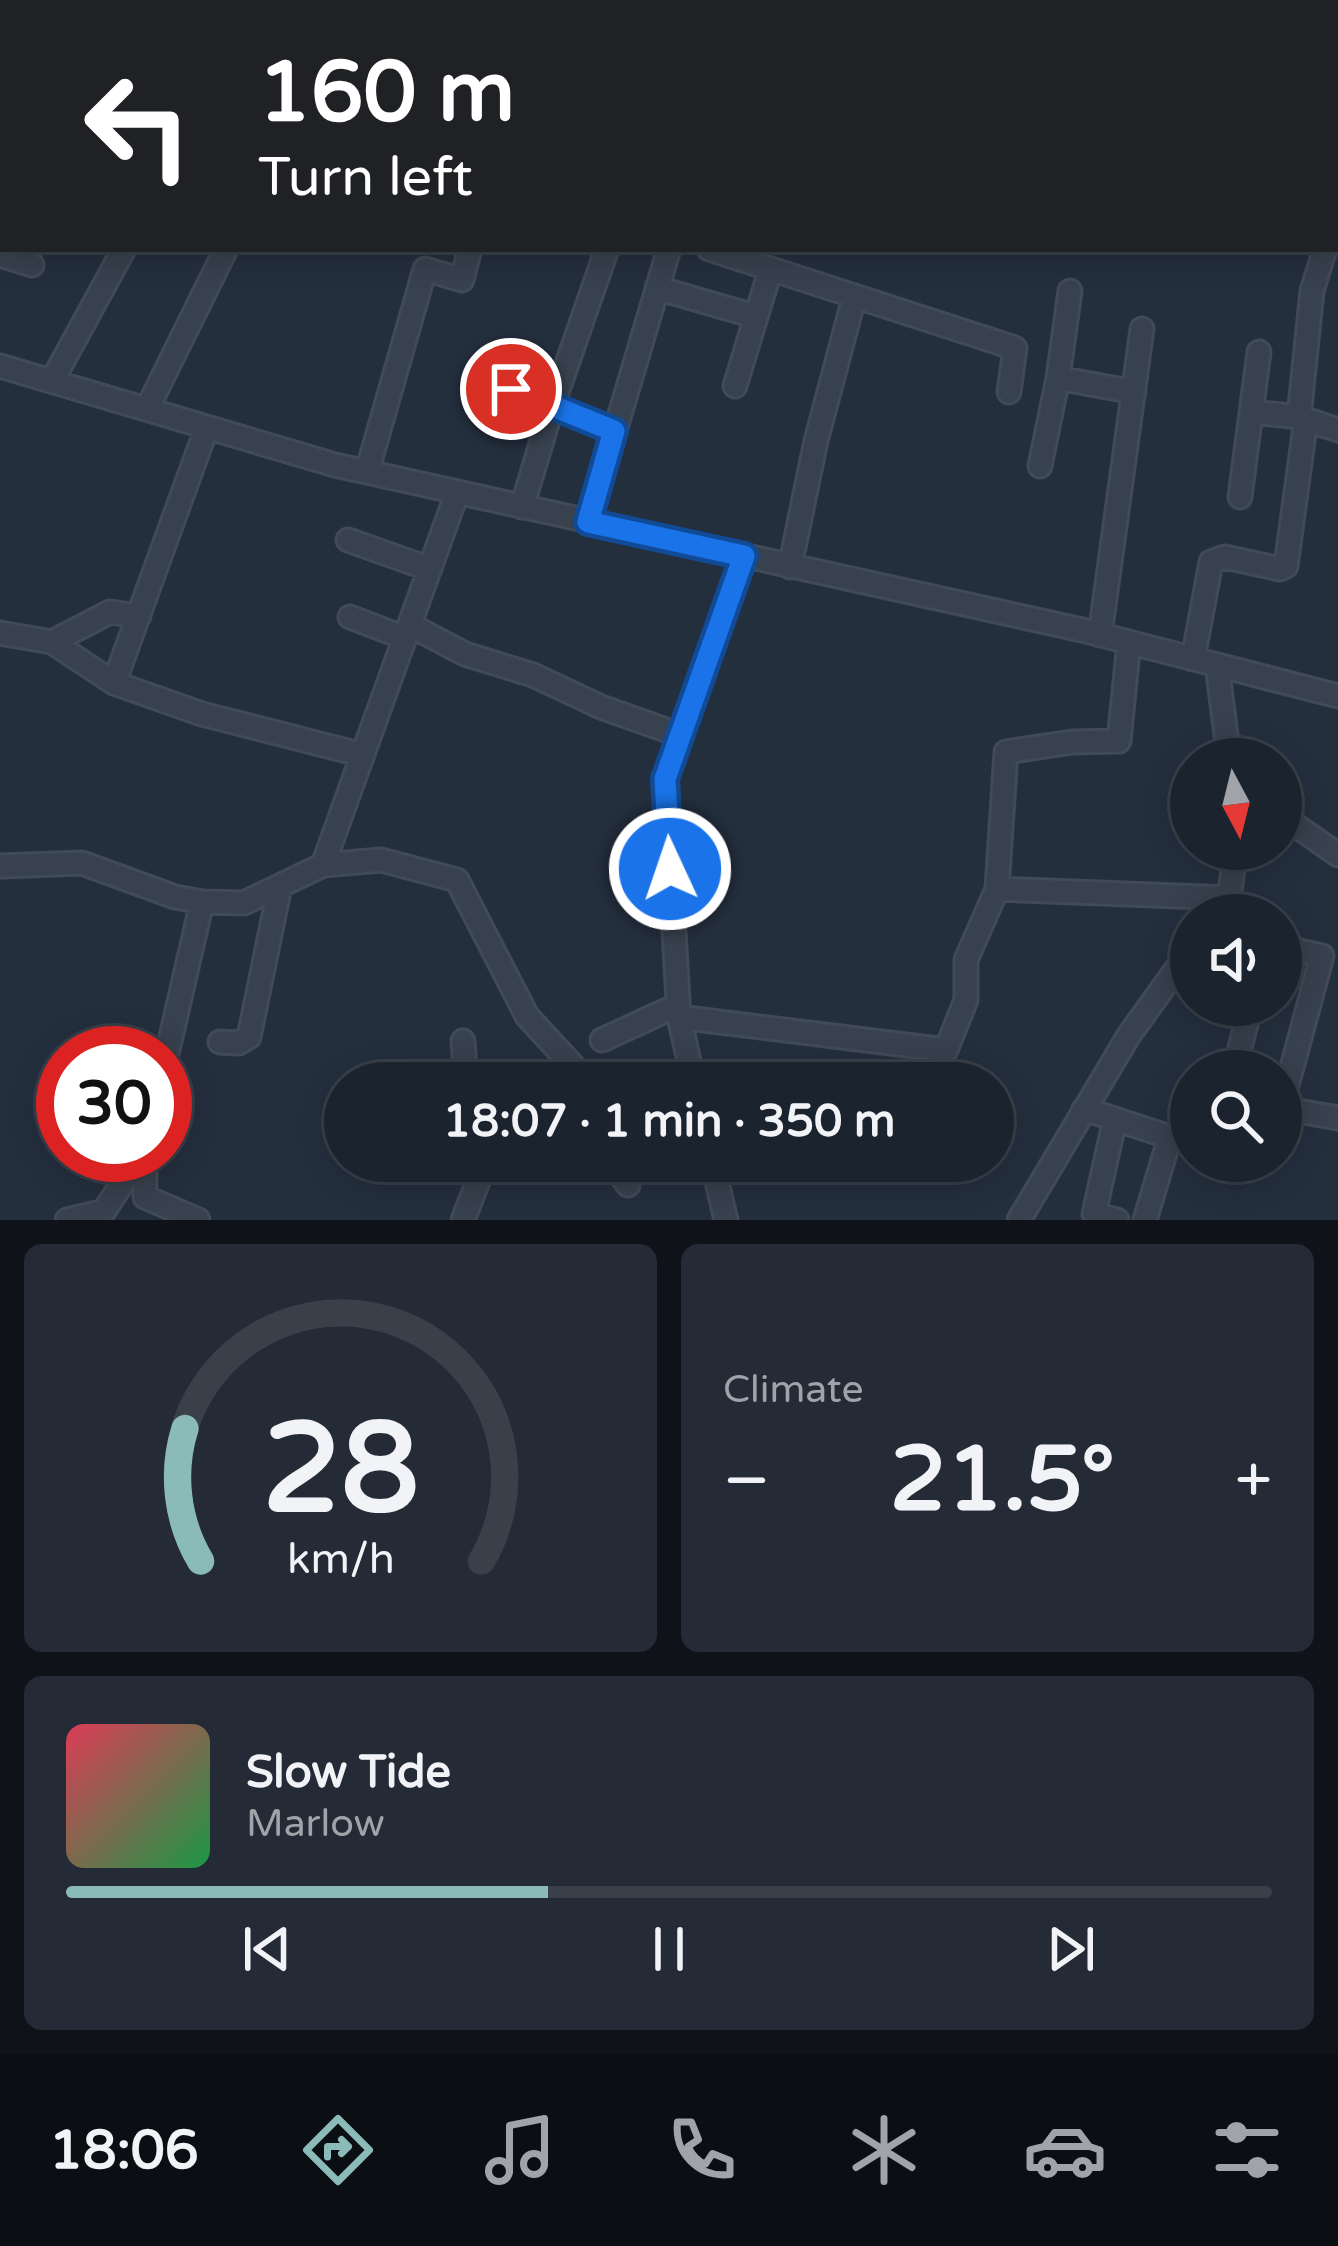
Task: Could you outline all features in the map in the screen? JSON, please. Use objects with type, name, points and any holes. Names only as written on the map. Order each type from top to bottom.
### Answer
[{"type":"street","points":[[52,381],[122,252]]},
{"type":"street","points":[[147,409],[225,252]]},
{"type":"street","points":[[367,472],[425,269],[462,280],[469,252]]},
{"type":"street","points":[[522,507],[606,252]]},
{"type":"street","points":[[588,522],[668,252]]},
{"type":"street","points":[[717,252],[1015,348],[1009,392]]},
{"type":"street","points":[[1193,658],[1210,562],[1226,557],[1280,569],[1286,566],[1312,291],[1324,252]]},
{"type":"street","points":[[0,255],[32,265]]},
{"type":"street","points":[[735,386],[770,271]]},
{"type":"street","points":[[657,288],[754,316]]},
{"type":"street","points":[[1040,466],[1070,291]]},
{"type":"street","points":[[790,567],[816,440],[854,298]]},
{"type":"street","points":[[1100,635],[1142,329]]},
{"type":"street","points":[[1240,497],[1258,352]]},
{"type":"street","points":[[0,366],[367,472],[1100,635],[1338,696]]},
{"type":"street","points":[[1058,377],[1134,392]]},
{"type":"street","points":[[511,389],[614,431]]},
{"type":"street","points":[[1252,412],[1303,418],[1338,430]]},
{"type":"street","points":[[114,683],[207,427]]},
{"type":"street","points":[[323,866],[458,493]]},
{"type":"street","points":[[348,540],[430,569]]},
{"type":"street","points":[[690,1062],[679,1011],[665,779],[744,556]]},
{"type":"street","points":[[52,642],[110,612],[139,616]]},
{"type":"street","points":[[350,616],[533,675],[601,707],[680,735]]},
{"type":"street","points":[[0,633],[52,642],[114,683],[202,714],[363,754]]},
{"type":"street","points":[[602,1040],[679,1011],[946,1050],[966,1000],[966,960],[997,889],[1006,752],[1072,742],[1118,742],[1130,643]]},
{"type":"street","points":[[1217,665],[1226,738]]},
{"type":"street","points":[[1302,829],[1338,855]]},
{"type":"street","points":[[0,866],[82,863],[175,898],[202,902],[244,903],[323,866],[381,860],[457,880],[527,1016],[569,1062]]},
{"type":"street","points":[[220,1042],[239,1043],[250,1037],[280,886]]},
{"type":"street","points":[[997,889],[1170,902]]},
{"type":"street","points":[[174,1026],[202,902]]},
{"type":"street","points":[[1330,957],[1281,1108],[1338,1118]]},
{"type":"street","points":[[1019,1220],[1129,1035],[1170,978]]},
{"type":"street","points":[[463,1041],[464,1062]]},
{"type":"street","points":[[1084,1109],[1170,1137],[1145,1220]]},
{"type":"street","points":[[1115,1119],[1094,1214],[1117,1220]]},
{"type":"street","points":[[67,1220],[104,1211],[124,1182]]},
{"type":"street","points":[[144,1182],[145,1197],[198,1220]]},
{"type":"street","points":[[463,1220],[478,1182]]},
{"type":"street","points":[[717,1182],[726,1220]]},
{"type":"route","points":[[511,389],[614,431],[588,522],[744,556],[665,779],[670,869]]}]
